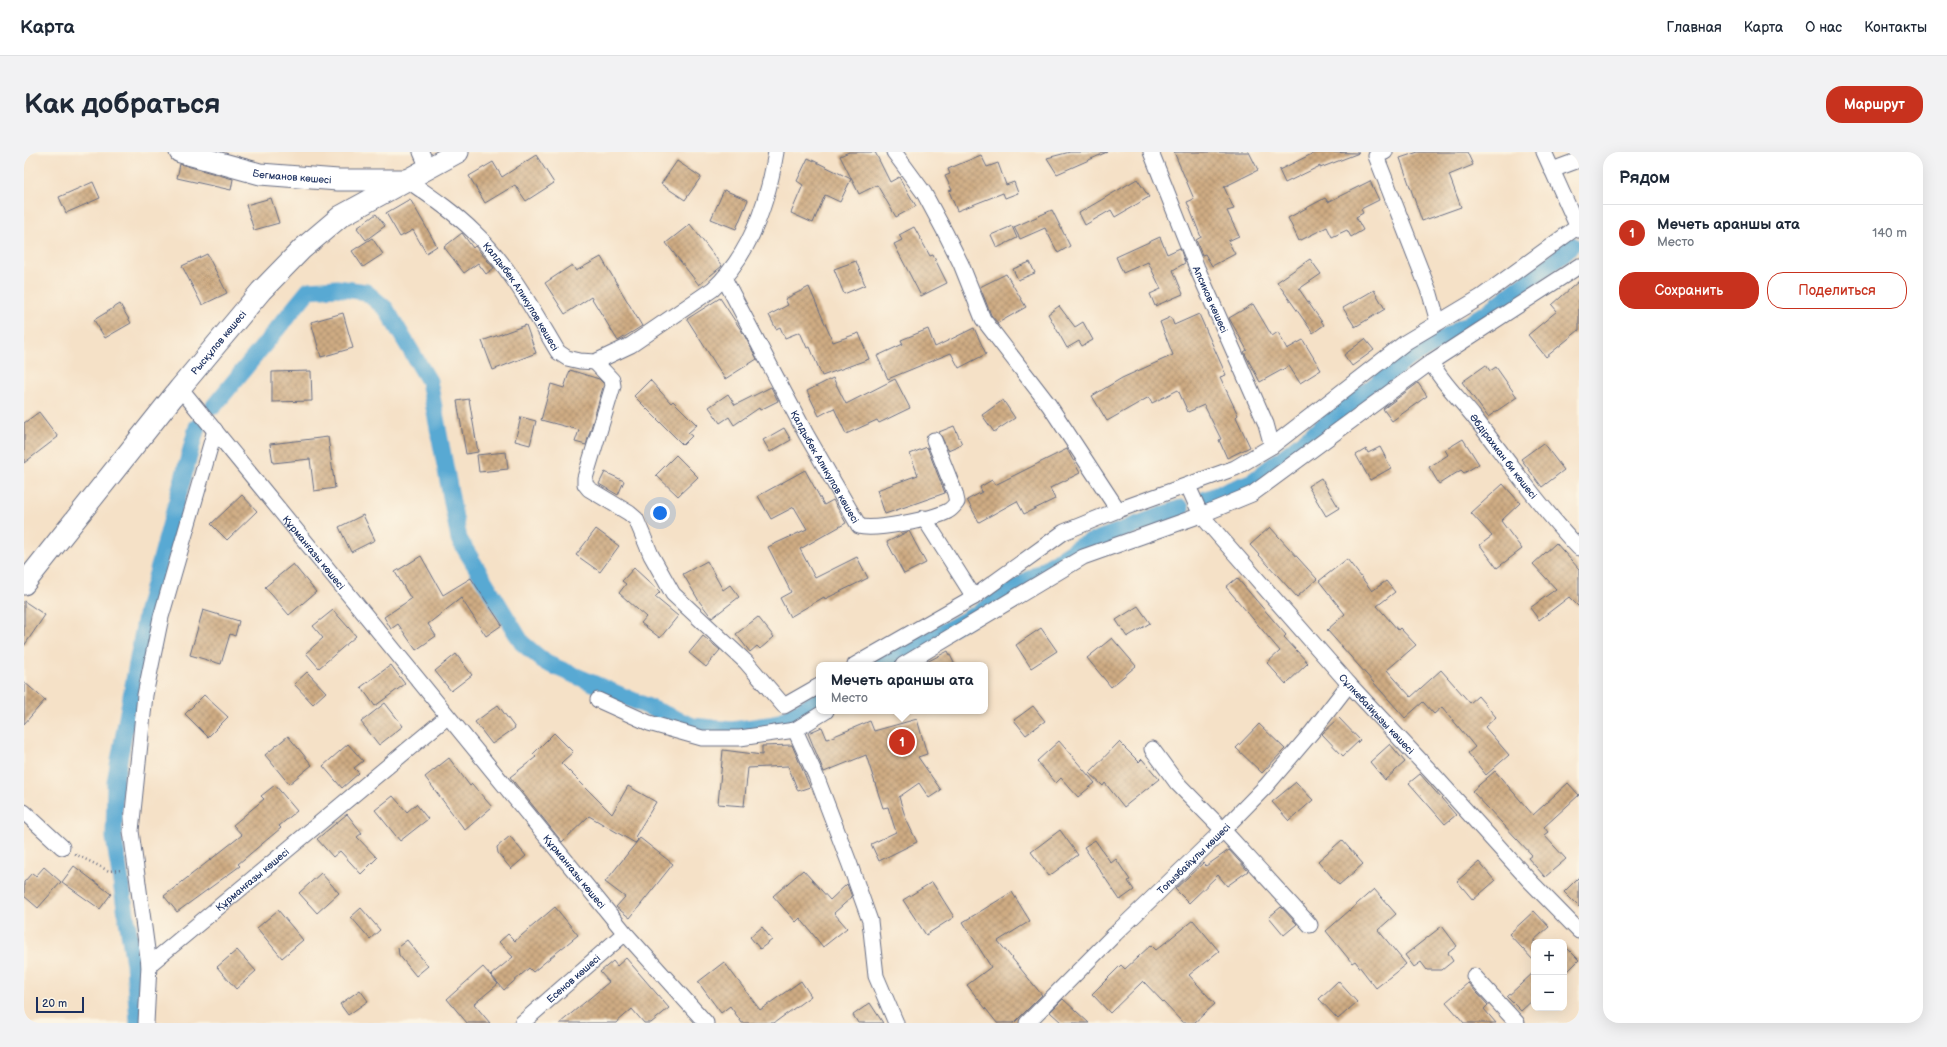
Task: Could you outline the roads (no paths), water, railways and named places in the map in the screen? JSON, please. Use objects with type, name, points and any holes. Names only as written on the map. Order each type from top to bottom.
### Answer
[{"type":"main road","name":"Рысқұлов көшесі","points":[[25,581],[180,388],[261,291],[302,249],[341,216],[407,180],[424,160],[458,152]]},
{"type":"main road","name":"Бегманов көшесі","points":[[183,153],[260,174],[338,180],[407,180]]},
{"type":"street","points":[[776,152],[772,175],[750,236],[740,258],[724,278],[713,289],[631,345],[595,362],[612,380],[613,386],[585,478],[585,484],[589,489],[629,513],[636,519],[651,555],[673,594],[746,662],[784,706],[816,688]]},
{"type":"street","points":[[894,152],[924,193],[946,234],[961,264],[983,319],[1049,405],[1118,510]]},
{"type":"street","name":"Апсиков көшесі","points":[[1151,152],[1197,268],[1266,424],[1272,446]]},
{"type":"street","points":[[1385,152],[1376,156],[1430,294],[1438,322]]},
{"type":"street","points":[[860,662],[974,597],[1064,532],[1118,510],[1235,468],[1272,446],[1406,342],[1481,297],[1578,229],[1544,152]]},
{"type":"street","points":[[1552,170],[1579,160]]},
{"type":"street","name":"Қалдыбек Аликулов көшесі","points":[[407,180],[452,212],[485,243],[523,293],[558,352],[567,358],[595,362]]},
{"type":"street","points":[[908,662],[1083,558],[1201,515],[1252,494],[1431,362],[1579,266]]},
{"type":"street","name":"Қалдыбек Аликулов көшесі","points":[[724,278],[806,434],[857,523],[864,528],[871,528],[924,518],[946,512],[957,502],[955,493],[934,440]]},
{"type":"street","name":"Әбдірахман би көшесі","points":[[1431,362],[1437,373],[1465,405],[1532,491],[1579,548]]},
{"type":"street","name":"Құрманғазы көшесі","points":[[180,388],[447,717],[625,933],[706,1023]]},
{"type":"street","points":[[146,1023],[148,965],[131,831],[145,695],[161,617],[215,430]]},
{"type":"street","name":"Сұлкебайқызы көшесі","points":[[1188,486],[1201,515],[1349,684],[1528,879],[1579,931]]},
{"type":"street","points":[[924,518],[974,597]]},
{"type":"street","name":"Тоғызбайұлы көшесі","points":[[1027,1023],[1115,934],[1224,830],[1266,786],[1312,732],[1349,684]]},
{"type":"street","points":[[598,700],[649,723],[702,738],[740,738],[794,730],[821,714]]},
{"type":"street","name":"Құрманғазы көшесі","points":[[148,965],[447,717]]},
{"type":"street","points":[[794,730],[816,776],[870,921],[876,976],[896,1023]]},
{"type":"street","points":[[1152,748],[1177,783],[1224,830],[1310,925]]},
{"type":"street","points":[[24,812],[62,847]]},
{"type":"street","name":"Есенов көшесі","points":[[522,1023],[625,933]]},
{"type":"street","points":[[1474,976],[1517,1023]]},
{"type":"waterway","points":[[1206,499],[1253,481],[1405,361],[1489,311],[1563,254],[1572,245]]},
{"type":"waterway","points":[[214,406],[309,290],[337,288],[366,292],[386,309],[429,381],[459,539],[522,643],[546,663],[693,726],[732,730],[775,724],[816,702]]},
{"type":"waterway","points":[[138,1023],[134,964],[114,838],[115,782],[147,610],[197,427]]},
{"type":"waterway","points":[[888,662],[978,613],[1080,546],[1181,508]]},
{"type":"place","name":"Мечеть араншы ата","points":[[902,742]]}]
